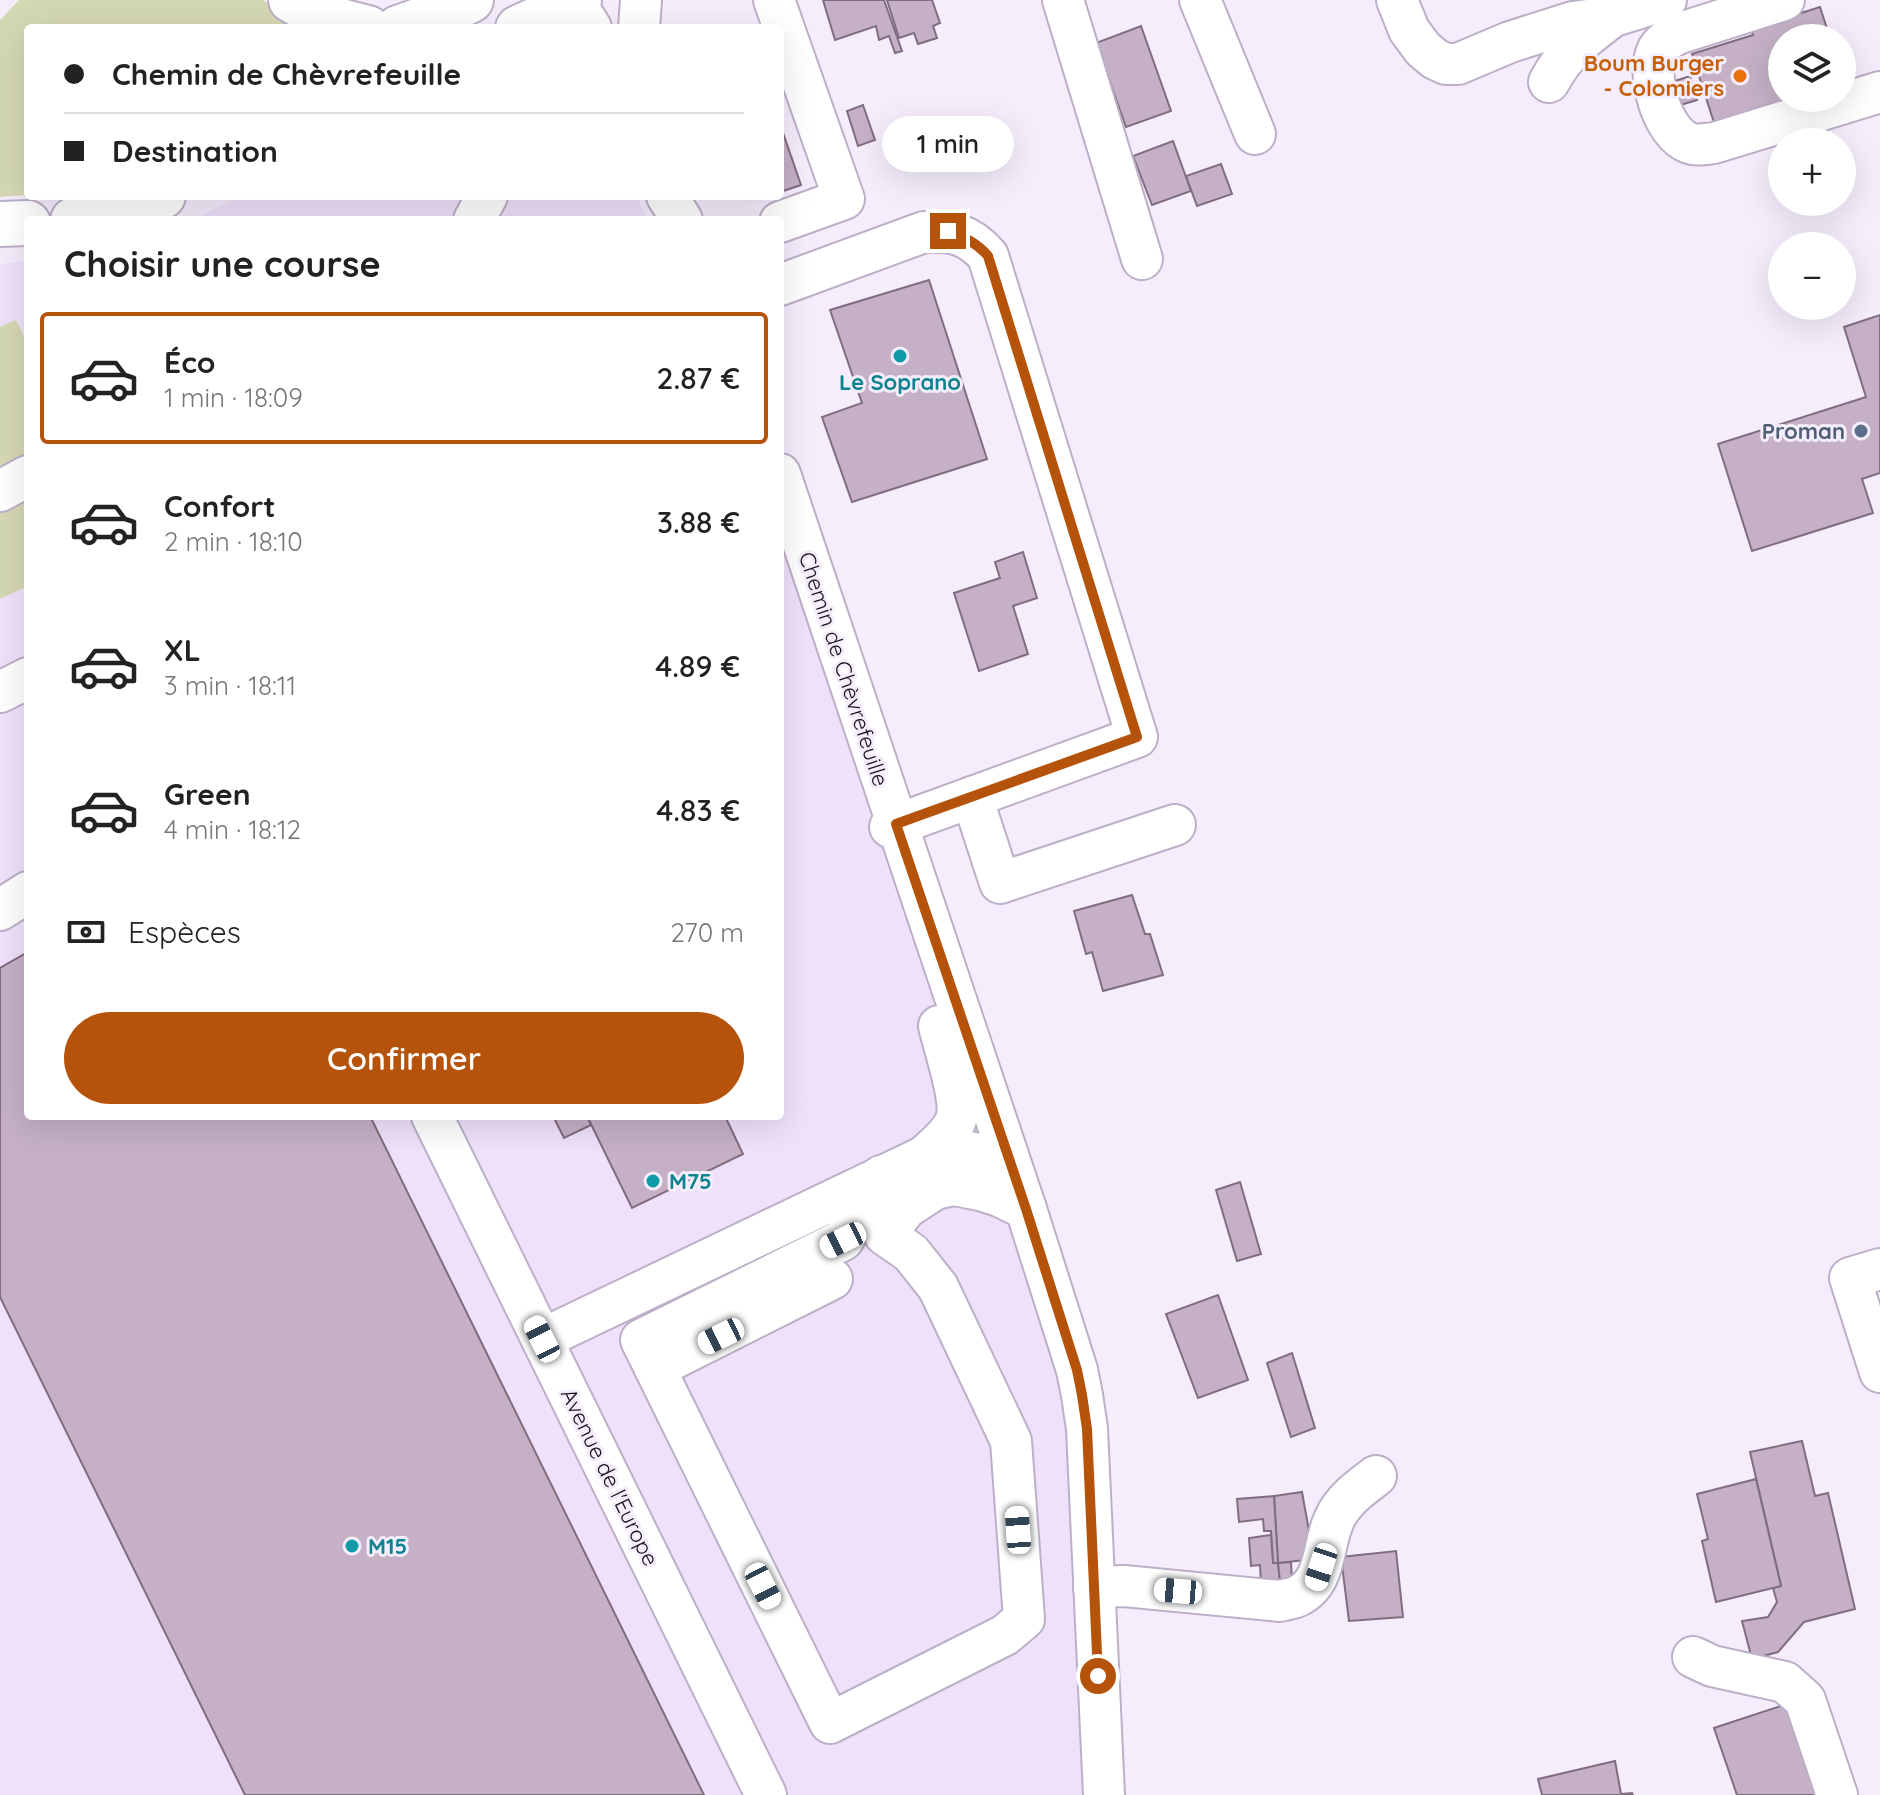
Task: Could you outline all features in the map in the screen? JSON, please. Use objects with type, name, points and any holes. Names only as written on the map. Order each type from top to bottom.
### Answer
[{"type":"main road","points":[[291,0],[320,16],[352,24]]},
{"type":"main road","points":[[409,24],[471,0]]},
{"type":"main road","points":[[531,24],[576,10]]},
{"type":"main road","points":[[88,216],[148,200]]},
{"type":"main road","points":[[0,224],[24,223]]},
{"type":"street","points":[[639,24],[641,0]]},
{"type":"street","points":[[774,0],[782,24]]},
{"type":"street","points":[[1063,0],[1142,259]]},
{"type":"street","points":[[1200,0],[1255,134]]},
{"type":"street","points":[[1397,0],[1409,30],[1423,49],[1446,64],[1458,64],[1510,42],[1573,22],[1611,17],[1666,0]]},
{"type":"street","points":[[1784,0],[1677,34],[1664,41],[1656,52],[1653,81],[1665,119],[1678,136],[1697,146],[1714,143],[1880,92]]},
{"type":"street","points":[[1549,82],[1560,62],[1611,17]]},
{"type":"street","points":[[784,28],[844,199],[784,221]]},
{"type":"street","points":[[784,284],[924,232],[948,231],[967,238],[988,256],[1137,737],[893,826],[956,1095],[957,1116],[950,1130],[925,1156]]},
{"type":"street","points":[[0,491],[24,478]]},
{"type":"street","name":"Chemin de Chèvrefeuille","points":[[784,486],[893,826],[1026,1209],[1068,1340],[1082,1395],[1087,1429],[1104,1795]]},
{"type":"street","points":[[0,692],[24,680]]},
{"type":"street","points":[[972,797],[1000,883],[1175,825]]},
{"type":"street","points":[[0,910],[24,895]]},
{"type":"street","name":"Avenue de l'Europe","points":[[434,1120],[766,1795]]},
{"type":"street","points":[[542,1339],[925,1156],[942,1151],[986,1154],[1011,1166]]},
{"type":"street","points":[[881,1176],[843,1240],[641,1340],[830,1723],[1005,1635],[1024,1619],[1011,1441],[938,1287],[911,1253],[885,1235],[906,1208],[935,1189],[954,1185],[999,1196],[1026,1209]]},
{"type":"street","points":[[1880,1269],[1850,1278],[1880,1372]]},
{"type":"street","points":[[655,1368],[832,1279]]},
{"type":"street","points":[[1094,1587],[1124,1586],[1280,1601],[1298,1596],[1316,1582],[1335,1517],[1354,1492],[1376,1476]]},
{"type":"street","points":[[1693,1657],[1712,1666],[1785,1682],[1796,1691],[1805,1700],[1837,1795]]},
{"type":"shaded area","points":[[234,200],[638,200],[645,216],[200,216]]},
{"type":"shaded area","points":[[24,261],[24,1120],[784,1120],[784,533],[1068,1340],[1104,1795],[0,1795],[0,264]]},
{"type":"green space","points":[[19,0],[263,0],[301,24],[24,24],[24,195],[0,197],[0,20]]},
{"type":"green space","points":[[16,320],[24,337],[24,459],[0,471],[0,327]]},
{"type":"green space","points":[[24,497],[24,588],[0,599],[0,510]]},
{"type":"building","points":[[823,0],[884,0],[902,51],[895,53],[889,36],[879,40],[876,26],[835,40]]},
{"type":"building","points":[[887,0],[932,0],[940,23],[933,26],[937,38],[918,44],[914,33],[899,38]]},
{"type":"building","name":"Boum Burger - Colomiers","points":[[1820,7],[1825,24],[1768,24],[1770,112],[1716,129],[1692,54],[1753,35],[1751,29]]},
{"type":"building","points":[[1141,26],[1171,111],[1126,127],[1096,43]]},
{"type":"building","points":[[1690,76],[1697,100],[1674,107],[1666,84]]},
{"type":"building","points":[[863,105],[875,140],[858,146],[847,111]]},
{"type":"building","points":[[784,136],[801,185],[784,191]]},
{"type":"building","points":[[1173,141],[1191,191],[1152,205],[1133,156]]},
{"type":"building","points":[[1221,164],[1232,194],[1197,206],[1186,176]]},
{"type":"building","name":"Le Soprano","points":[[929,280],[987,459],[852,502],[822,417],[862,403],[830,310]]},
{"type":"building","points":[[1880,315],[1880,473],[1862,479],[1873,513],[1752,551],[1718,444],[1866,397],[1844,327]]},
{"type":"building","points":[[1023,552],[1037,598],[1013,606],[1028,654],[979,671],[954,593],[1000,578],[995,562]]},
{"type":"building","points":[[1132,895],[1145,934],[1150,934],[1163,975],[1103,991],[1092,952],[1086,954],[1074,911]]},
{"type":"building","name":"M15","points":[[24,954],[24,1120],[372,1120],[704,1795],[245,1795],[0,1297],[0,968]]},
{"type":"building","points":[[555,1120],[589,1120],[591,1125],[564,1138]]},
{"type":"building","name":"M75","points":[[589,1120],[727,1120],[743,1154],[632,1208]]},
{"type":"building","points":[[1240,1182],[1261,1254],[1237,1261],[1216,1190]]},
{"type":"building","points":[[1218,1295],[1248,1380],[1198,1398],[1166,1314]]},
{"type":"building","points":[[1292,1353],[1315,1428],[1291,1437],[1267,1363]]},
{"type":"building","points":[[1802,1441],[1815,1496],[1828,1493],[1855,1609],[1804,1622],[1778,1652],[1752,1659],[1742,1621],[1768,1617],[1777,1602],[1773,1588],[1781,1586],[1750,1452]]},
{"type":"building","points":[[1756,1479],[1781,1586],[1716,1602],[1702,1541],[1708,1539],[1697,1494]]},
{"type":"building","points":[[1302,1492],[1314,1559],[1278,1563],[1274,1496]]},
{"type":"building","points":[[1274,1496],[1278,1563],[1273,1563],[1271,1531],[1264,1531],[1263,1519],[1239,1522],[1237,1499]]},
{"type":"building","points":[[1271,1535],[1273,1563],[1278,1563],[1280,1582],[1261,1583],[1260,1565],[1251,1566],[1249,1538]]},
{"type":"building","points":[[1396,1551],[1403,1617],[1349,1621],[1341,1557]]},
{"type":"building","points":[[1291,1562],[1292,1581],[1280,1582],[1278,1563]]},
{"type":"building","points":[[1793,1702],[1825,1795],[1737,1795],[1714,1728]]},
{"type":"building","points":[[1615,1761],[1621,1794],[1633,1795],[1542,1795],[1538,1779]]},
{"type":"place","name":"Boum Burger - Colomiers","points":[[1740,76]]},
{"type":"place","name":"Le Soprano","points":[[900,356]]},
{"type":"place","name":"Proman","points":[[1861,431]]},
{"type":"place","name":"M75","points":[[653,1181]]},
{"type":"place","name":"M15","points":[[352,1546]]},
{"type":"route","points":[[948,231],[967,238],[988,256],[1137,737],[896,824],[1077,1370],[1087,1429],[1098,1676]]}]
